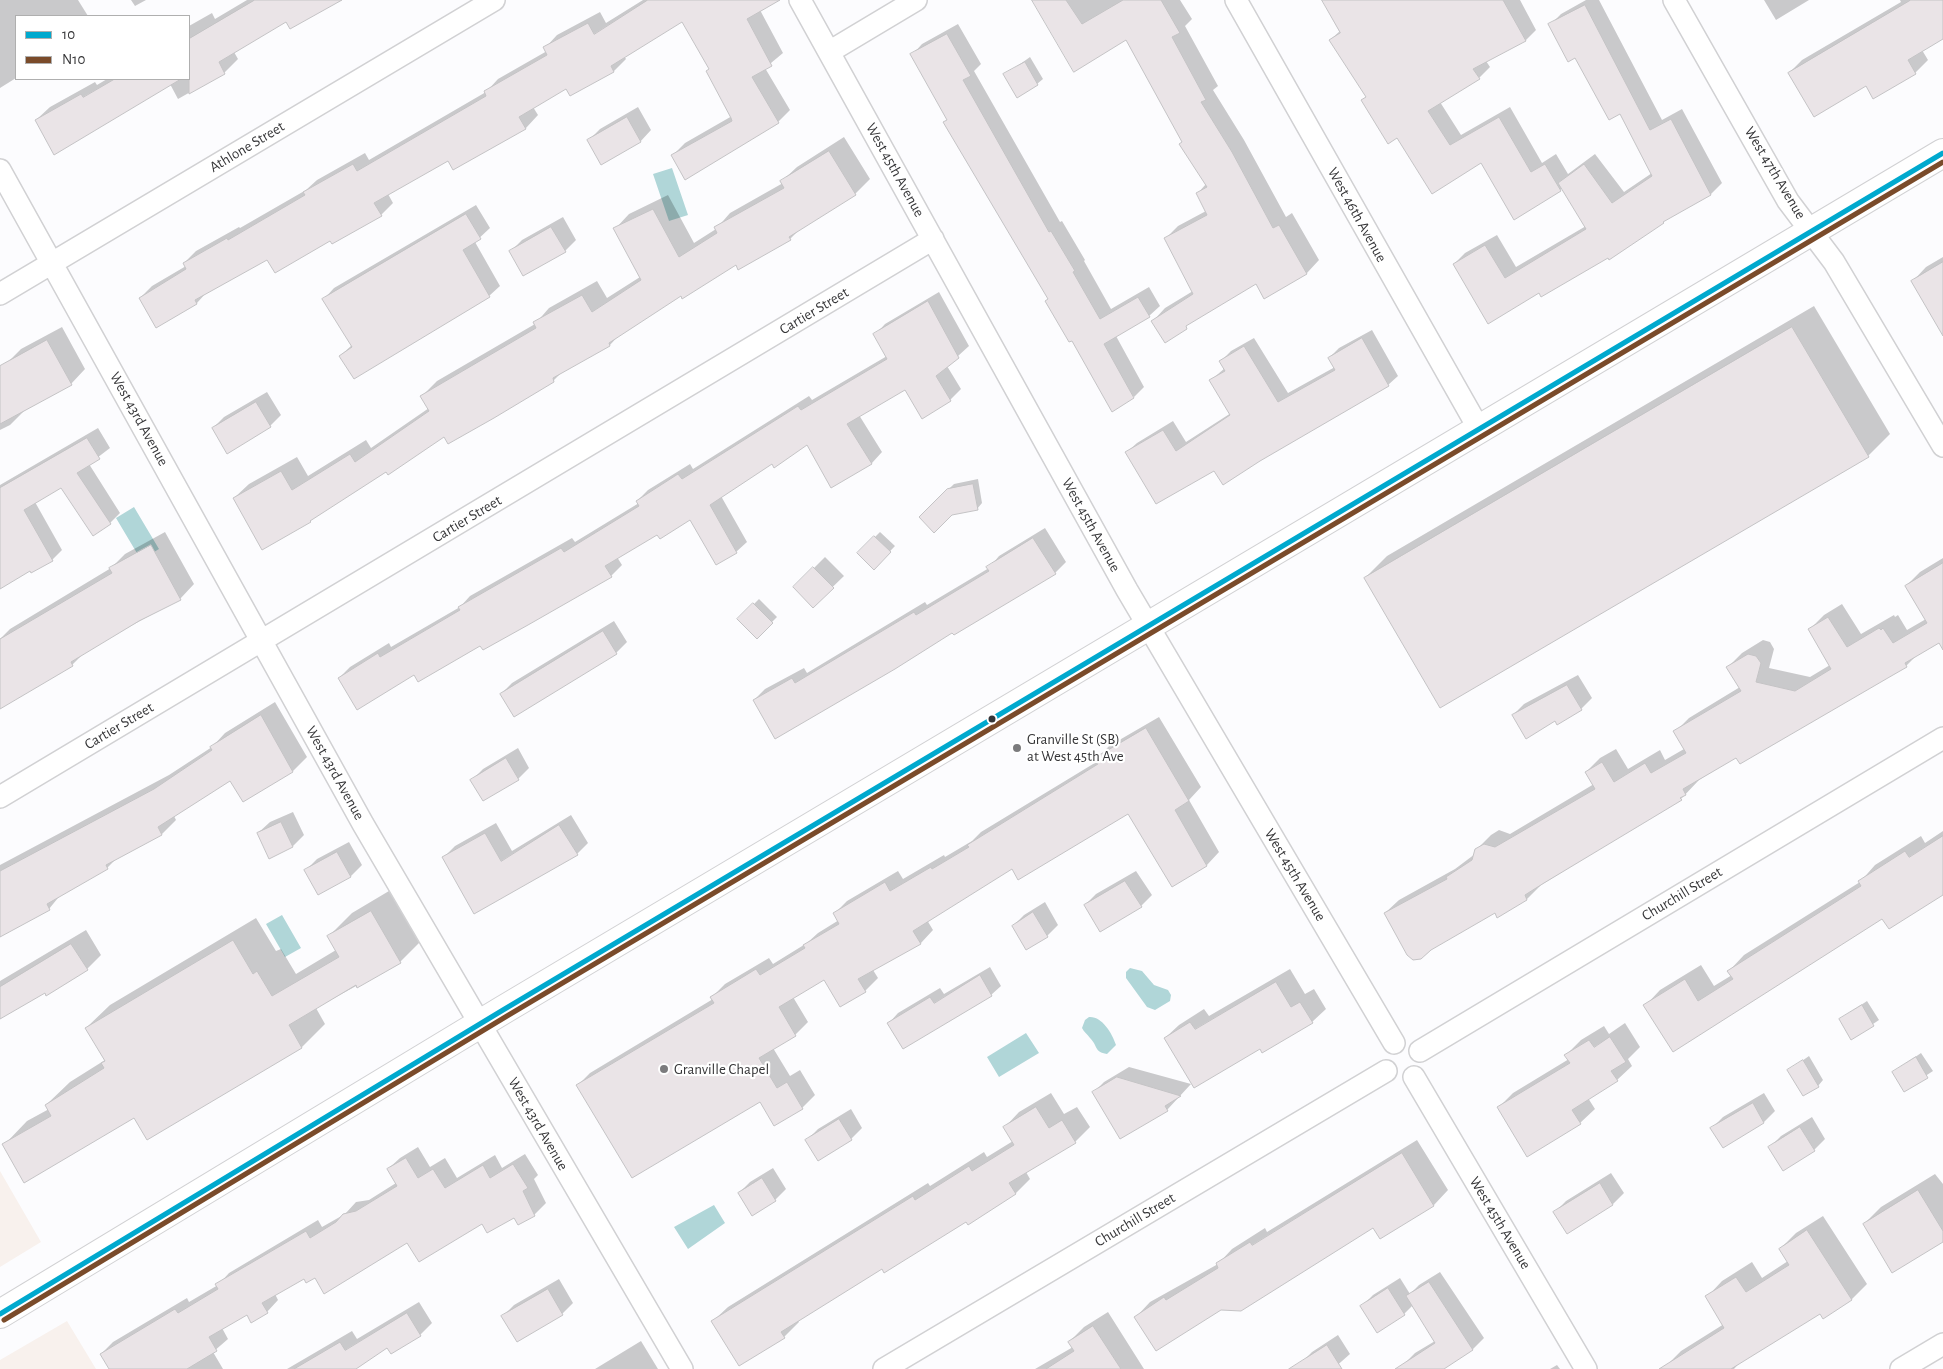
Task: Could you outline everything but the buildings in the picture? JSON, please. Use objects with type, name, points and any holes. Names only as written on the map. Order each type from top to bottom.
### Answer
[{"type":"highway","points":[[0,1314],[479,1024],[1943,153]]},
{"type":"street","name":"Athlone Street","points":[[0,294],[494,0]]},
{"type":"street","name":"West 45th Avenue","points":[[800,0],[1148,626],[1394,1043]]},
{"type":"street","points":[[829,52],[916,0]]},
{"type":"street","name":"West 46th Avenue","points":[[1236,0],[1479,428]]},
{"type":"street","name":"West 47th Avenue","points":[[1674,0],[1788,201],[1840,272],[1943,446]]},
{"type":"street","name":"West 43rd Avenue","points":[[0,170],[363,824],[682,1369]]},
{"type":"street","name":"Cartier Street","points":[[0,797],[933,240]]},
{"type":"street","name":"Churchill Street","points":[[1420,1051],[1943,738]]},
{"type":"street","points":[[1406,1041],[1420,1051],[1422,1056],[1421,1068],[1414,1077],[1402,1080],[1396,1079],[1386,1072],[1383,1058],[1388,1047],[1394,1043],[1406,1041]]},
{"type":"street","name":"Churchill Street","points":[[884,1369],[1386,1072]]},
{"type":"street","name":"West 45th Avenue","points":[[1414,1077],[1586,1369]]},
{"type":"street","points":[[1901,1369],[1943,1344]]},
{"type":"shaded area","points":[[0,1171],[41,1242],[0,1267]]},
{"type":"shaded area","points":[[67,1321],[96,1369],[0,1369],[0,1360]]},
{"type":"water","points":[[672,168],[688,215],[669,221],[653,174]]},
{"type":"water","points":[[134,507],[159,549],[141,560],[116,518]]},
{"type":"water","points":[[282,915],[301,948],[285,957],[266,924]]},
{"type":"water","points":[[1130,968],[1142,971],[1154,985],[1168,990],[1171,995],[1170,1001],[1155,1010],[1147,1007],[1126,978],[1126,972]]},
{"type":"water","points":[[1089,1017],[1094,1017],[1102,1022],[1112,1035],[1116,1045],[1107,1054],[1098,1050],[1082,1028],[1085,1020]]},
{"type":"water","points":[[1026,1033],[1039,1053],[999,1077],[987,1057]]},
{"type":"water","points":[[714,1205],[725,1223],[688,1249],[674,1227]]},
{"type":"transit line","name":"10","points":[[0,1314],[503,1010],[1943,153]]},
{"type":"transit line","name":"N10","points":[[4,1320],[507,1016],[1943,162]]},
{"type":"place","name":"Granville St (SB) at West 45th Ave","points":[[1017,748]]},
{"type":"place","name":"Granville Chapel","points":[[664,1069]]}]
